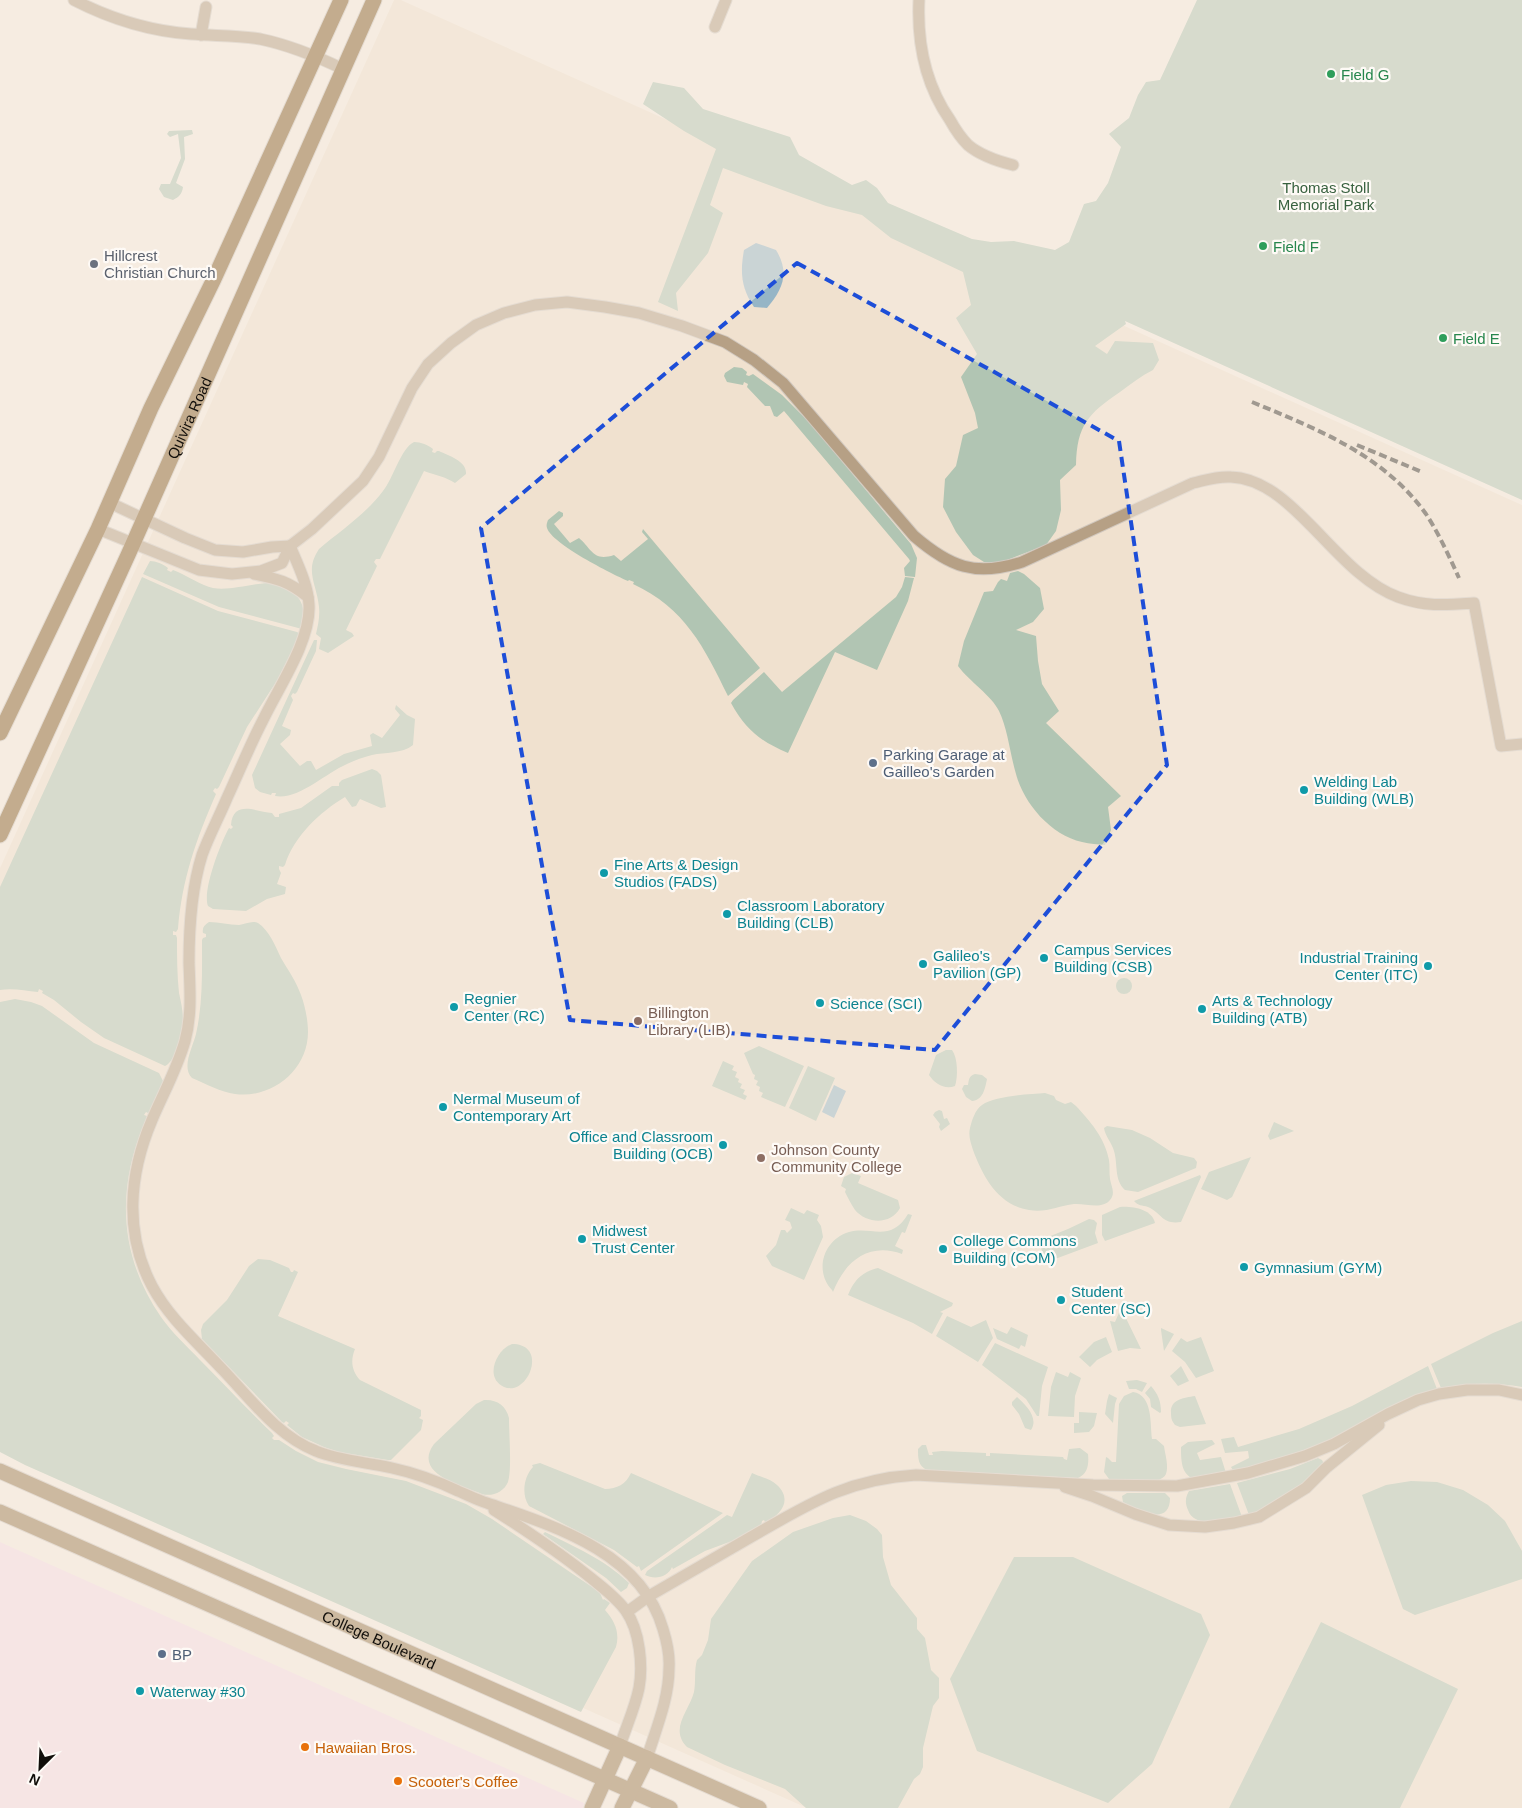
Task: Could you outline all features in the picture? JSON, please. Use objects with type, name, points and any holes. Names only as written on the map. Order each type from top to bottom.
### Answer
[{"type":"main road","points":[[0,733],[110,503],[151,408],[214,279],[341,0]]},
{"type":"main road","name":"Quivira Road","points":[[2,826],[144,519],[374,0]]},
{"type":"main road","name":"College Boulevard","points":[[0,1471],[760,1808]]},
{"type":"main road","points":[[0,1512],[670,1808]]},
{"type":"main road","points":[[592,1808],[620,1746]]},
{"type":"main road","points":[[622,1808],[647,1758]]},
{"type":"street","points":[[74,0],[118,20],[153,29],[258,39],[282,44],[316,56],[343,69]]},
{"type":"street","points":[[716,27],[726,0]]},
{"type":"street","points":[[919,0],[918,23],[921,51],[928,79],[941,107],[968,144],[993,160],[1013,165]]},
{"type":"street","points":[[201,35],[206,7]]},
{"type":"street","points":[[98,528],[199,570],[232,574],[261,571],[282,562],[290,546],[363,481],[379,457],[412,388],[428,364],[451,342],[476,325],[504,313],[535,305],[567,302],[605,307],[638,313],[682,326],[724,342],[754,360],[783,383],[914,536],[934,554],[953,563],[970,568],[1006,567],[1022,562],[1193,483],[1214,477],[1232,477],[1264,485],[1279,496],[1352,568],[1382,590],[1404,599],[1437,606],[1474,603],[1500,746],[1522,744]]},
{"type":"street","points":[[110,503],[216,550],[243,552],[290,546]]},
{"type":"street","points":[[290,546],[304,578],[308,597],[309,616],[306,632],[286,677],[247,753],[203,854],[196,880],[191,910],[189,961],[190,1016],[185,1042],[140,1152],[134,1180],[133,1211],[135,1237],[144,1268],[163,1304],[190,1336],[284,1432],[299,1442],[316,1451],[338,1458],[392,1468],[428,1478],[480,1501],[532,1518],[595,1547],[616,1560],[632,1575],[648,1596],[660,1620],[668,1646],[670,1666],[667,1691],[647,1758]]},
{"type":"street","points":[[248,572],[294,585],[308,597]]},
{"type":"street","points":[[627,1612],[648,1596],[807,1505],[842,1489],[866,1481],[916,1475],[1166,1487],[1248,1473],[1305,1456],[1334,1444],[1418,1400],[1439,1394],[1467,1390],[1499,1390],[1522,1395]]},
{"type":"street","points":[[1049,1482],[1169,1525],[1205,1528],[1234,1523],[1259,1517],[1306,1488],[1326,1468],[1397,1410]]},
{"type":"street","points":[[480,1501],[578,1568],[612,1595],[627,1612],[636,1634],[641,1671],[634,1708],[620,1746]]},
{"type":"highlighted area","points":[[797,263],[1119,441],[1167,765],[935,1050],[570,1020],[481,528]]},
{"type":"shaded area","name":"Johnson County Community College","points":[[394,0],[401,0],[1522,505],[1522,1808],[807,1808],[0,1448],[0,868]]},
{"type":"shaded area","points":[[0,1542],[584,1803],[583,1808],[0,1808]]},
{"type":"green space","name":"Thomas Stoll Memorial Park","points":[[1197,0],[1522,0],[1522,500],[1125,321],[1126,324],[1095,346],[1107,354],[1115,341],[1153,343],[1159,360],[1153,370],[1140,377],[1109,400],[1092,414],[1086,422],[1079,440],[1076,465],[1060,480],[1061,510],[1056,531],[1046,545],[998,563],[984,562],[973,555],[956,532],[943,507],[945,479],[956,466],[963,435],[978,428],[975,413],[961,377],[977,354],[956,318],[971,305],[963,272],[891,238],[862,215],[826,206],[723,168],[710,205],[723,213],[708,253],[676,293],[678,311],[658,302],[716,149],[643,104],[653,82],[684,88],[703,109],[790,137],[799,155],[852,185],[866,180],[877,188],[888,203],[972,239],[991,242],[1014,241],[1055,250],[1069,242],[1084,204],[1096,201],[1108,183],[1121,147],[1109,134],[1129,118],[1138,95],[1146,82],[1160,80]]},
{"type":"green space","points":[[192,130],[193,134],[184,137],[185,159],[176,183],[183,187],[180,195],[173,200],[164,197],[159,189],[161,184],[170,184],[181,158],[178,134],[170,137],[167,134],[169,131]]},
{"type":"green space","points":[[734,367],[742,368],[747,372],[746,375],[753,374],[782,395],[809,422],[911,544],[917,558],[915,577],[905,576],[904,568],[910,561],[909,559],[784,411],[777,417],[774,416],[770,406],[765,406],[747,387],[748,384],[744,382],[743,385],[727,382],[724,376],[725,373]]},
{"type":"green space","points":[[414,442],[422,443],[433,449],[432,452],[439,451],[461,462],[466,469],[466,474],[455,483],[424,471],[380,559],[376,559],[374,562],[377,566],[346,630],[354,636],[328,653],[319,649],[321,638],[316,634],[319,611],[312,564],[319,549],[361,515],[387,486],[405,450]]},
{"type":"green space","points":[[559,511],[563,513],[563,516],[554,524],[570,543],[579,538],[597,556],[607,557],[614,555],[621,561],[648,539],[642,532],[643,529],[760,668],[728,696],[701,645],[680,617],[651,594],[633,584],[634,582],[628,581],[583,558],[551,535],[547,528],[547,522]]},
{"type":"green space","points":[[150,561],[159,563],[171,572],[173,570],[213,588],[221,589],[267,583],[284,585],[296,595],[302,604],[304,618],[302,629],[219,607],[143,574]]},
{"type":"green space","points":[[1018,571],[1040,588],[1044,609],[1033,622],[1016,630],[1036,636],[1042,684],[1059,711],[1046,723],[1121,796],[1108,807],[1111,830],[1105,845],[1091,844],[1071,838],[1060,833],[1040,817],[1025,796],[1020,785],[1005,726],[996,705],[958,666],[964,641],[984,592],[993,591],[1001,579],[1007,581],[1010,573]]},
{"type":"green space","points":[[142,577],[218,611],[300,634],[278,679],[247,727],[219,787],[213,791],[216,794],[191,860],[183,893],[178,929],[176,932],[173,931],[173,935],[176,935],[177,938],[179,993],[183,1020],[180,1039],[175,1053],[165,1066],[104,1038],[39,989],[38,992],[15,989],[0,990],[0,887]]},
{"type":"green space","points":[[905,577],[914,578],[908,601],[877,670],[835,652],[788,753],[769,744],[748,728],[731,703],[733,700],[764,672],[782,692],[896,597]]},
{"type":"green space","points":[[314,640],[317,640],[316,651],[297,692],[291,696],[293,700],[282,726],[291,730],[290,735],[280,744],[300,766],[307,761],[311,761],[316,770],[344,754],[372,746],[370,735],[373,733],[382,738],[400,715],[395,709],[396,705],[407,715],[415,719],[413,745],[404,750],[372,755],[353,761],[293,794],[275,796],[276,793],[271,795],[260,792],[255,788],[252,775]]},
{"type":"green space","points":[[372,769],[381,775],[386,807],[381,808],[360,799],[356,806],[352,807],[345,797],[317,817],[295,844],[285,865],[283,867],[279,866],[281,873],[277,884],[286,887],[285,894],[267,899],[246,911],[213,909],[208,906],[208,889],[213,867],[229,828],[233,827],[231,825],[236,812],[247,809],[272,813],[275,817],[279,817],[279,814],[301,808],[332,786],[339,786],[342,780]]},
{"type":"green space","points":[[209,922],[239,925],[254,922],[262,926],[272,939],[297,985],[302,999],[307,1018],[308,1032],[302,1058],[295,1070],[285,1079],[274,1087],[262,1092],[249,1094],[230,1093],[192,1078],[189,1073],[189,1057],[200,1011],[202,940],[206,937],[203,930]]},
{"type":"green space","points":[[1121,978],[1127,978],[1132,983],[1130,992],[1121,994],[1116,989],[1116,983]]},
{"type":"green space","points":[[15,999],[42,1006],[94,1043],[159,1073],[163,1081],[150,1111],[144,1115],[147,1116],[129,1172],[126,1197],[126,1222],[137,1270],[147,1294],[165,1323],[272,1433],[274,1436],[272,1438],[318,1462],[406,1481],[466,1504],[492,1519],[592,1587],[600,1593],[603,1600],[610,1603],[605,1610],[612,1618],[616,1627],[616,1647],[581,1712],[25,1465],[0,1452],[0,1002]]},
{"type":"green space","points":[[759,1046],[804,1066],[785,1107],[761,1097],[763,1093],[759,1091],[760,1087],[756,1085],[758,1081],[754,1079],[755,1075],[744,1053]]},
{"type":"green space","points":[[946,1050],[952,1050],[956,1063],[956,1082],[955,1086],[951,1087],[940,1085],[929,1075],[936,1055]]},
{"type":"green space","points":[[723,1061],[734,1066],[732,1070],[737,1072],[735,1077],[742,1084],[740,1088],[745,1090],[743,1094],[747,1096],[745,1100],[712,1086]]},
{"type":"green space","points":[[808,1066],[835,1078],[816,1121],[789,1108]]},
{"type":"green space","points":[[975,1074],[982,1075],[987,1079],[979,1099],[972,1101],[966,1097],[962,1089],[964,1085],[968,1085],[970,1078]]},
{"type":"green space","points":[[1045,1093],[1054,1096],[1056,1100],[1065,1104],[1071,1102],[1076,1106],[1096,1130],[1104,1144],[1109,1160],[1113,1192],[1112,1197],[1107,1203],[1103,1205],[1074,1204],[1046,1210],[1029,1210],[1018,1207],[1000,1196],[987,1180],[973,1150],[969,1134],[977,1110],[982,1105],[995,1099]]},
{"type":"green space","points":[[939,1110],[942,1111],[944,1119],[947,1118],[950,1124],[941,1131],[940,1124],[933,1115]]},
{"type":"green space","points":[[1274,1122],[1294,1131],[1270,1140],[1268,1136]]},
{"type":"green space","points":[[1107,1126],[1132,1130],[1150,1138],[1173,1153],[1194,1158],[1197,1162],[1196,1168],[1138,1192],[1125,1190],[1119,1182],[1114,1151],[1104,1128]]},
{"type":"green space","points":[[1251,1157],[1232,1197],[1227,1200],[1201,1189],[1209,1172]]},
{"type":"green space","points":[[852,1173],[861,1176],[858,1183],[898,1200],[900,1208],[896,1214],[879,1221],[860,1215],[845,1192],[846,1189],[841,1186],[844,1177]]},
{"type":"green space","points":[[1200,1175],[1201,1177],[1181,1222],[1170,1222],[1153,1209],[1139,1205],[1134,1201]]},
{"type":"green space","points":[[1120,1207],[1141,1209],[1150,1214],[1155,1223],[1105,1241],[1102,1235],[1102,1215]]},
{"type":"green space","points":[[791,1208],[804,1214],[807,1210],[819,1215],[817,1220],[821,1226],[823,1237],[804,1280],[772,1266],[766,1256],[776,1245],[781,1230],[785,1230],[787,1233],[792,1228],[790,1222],[785,1220]]},
{"type":"green space","points":[[908,1214],[912,1215],[905,1233],[902,1232],[895,1246],[903,1250],[902,1254],[879,1251],[860,1257],[844,1271],[833,1292],[823,1274],[823,1265],[827,1249],[833,1242],[849,1232],[888,1231],[902,1223]]},
{"type":"green space","points":[[1089,1219],[1097,1223],[1095,1233],[1098,1243],[1047,1262],[1040,1246],[1043,1239]]},
{"type":"green space","points":[[258,1259],[270,1260],[289,1268],[291,1272],[294,1270],[298,1272],[278,1316],[355,1349],[353,1366],[360,1380],[421,1410],[419,1418],[423,1420],[421,1430],[391,1460],[339,1452],[302,1437],[287,1425],[289,1423],[286,1421],[282,1422],[202,1339],[201,1330],[203,1324],[227,1300],[249,1266]]},
{"type":"green space","points":[[878,1268],[953,1303],[952,1306],[940,1312],[943,1313],[932,1334],[913,1323],[848,1295],[859,1277]]},
{"type":"green space","points":[[1121,1308],[1141,1349],[1130,1348],[1118,1351],[1110,1321],[1115,1322]]},
{"type":"green space","points":[[947,1316],[971,1327],[986,1320],[993,1338],[978,1362],[936,1336]]},
{"type":"green space","points":[[1522,1321],[1522,1387],[1481,1384],[1441,1388],[1431,1364],[1493,1333]]},
{"type":"green space","points":[[1011,1327],[1028,1335],[1025,1347],[1021,1345],[1019,1349],[997,1339],[993,1328],[1007,1334]]},
{"type":"green space","points":[[1161,1328],[1174,1334],[1164,1351],[1161,1330]]},
{"type":"green space","points":[[1106,1337],[1112,1352],[1097,1360],[1090,1367],[1079,1357],[1094,1342]]},
{"type":"green space","points":[[1201,1337],[1214,1371],[1196,1378],[1185,1362],[1172,1351],[1181,1338],[1187,1342]]},
{"type":"green space","points":[[995,1343],[1048,1367],[1042,1386],[1039,1416],[1037,1416],[1026,1399],[982,1365]]},
{"type":"green space","points":[[512,1344],[523,1346],[530,1352],[532,1360],[527,1378],[513,1388],[504,1387],[498,1383],[494,1371],[494,1364],[501,1352]]},
{"type":"green space","points":[[1181,1366],[1189,1381],[1178,1386],[1170,1376]]},
{"type":"green space","points":[[1428,1366],[1437,1389],[1411,1397],[1352,1429],[1314,1446],[1234,1472],[1231,1467],[1249,1458],[1248,1451],[1225,1453],[1221,1439],[1234,1437],[1238,1447],[1299,1429],[1352,1406]]},
{"type":"green space","points":[[1056,1372],[1068,1377],[1070,1372],[1081,1378],[1075,1396],[1074,1417],[1048,1416],[1051,1387]]},
{"type":"green space","points":[[1137,1380],[1147,1383],[1142,1392],[1136,1389],[1129,1389],[1126,1381]]},
{"type":"green space","points":[[1151,1386],[1159,1398],[1160,1413],[1151,1407],[1150,1399],[1145,1393]]},
{"type":"green space","points":[[1133,1392],[1144,1398],[1147,1404],[1152,1439],[1156,1439],[1164,1446],[1167,1471],[1163,1478],[1157,1480],[1142,1482],[1113,1481],[1104,1472],[1106,1457],[1112,1462],[1116,1462],[1119,1404],[1124,1396]]},
{"type":"green space","points":[[1109,1394],[1117,1398],[1113,1423],[1105,1414]]},
{"type":"green space","points":[[1195,1396],[1206,1424],[1180,1427],[1175,1425],[1171,1417],[1171,1408],[1175,1402]]},
{"type":"green space","points":[[1017,1397],[1032,1416],[1033,1425],[1031,1430],[1025,1428],[1019,1414],[1012,1405],[1012,1402]]},
{"type":"green space","points":[[484,1400],[493,1401],[503,1406],[509,1418],[510,1460],[508,1482],[501,1491],[490,1495],[452,1483],[434,1471],[429,1463],[429,1454],[434,1444],[476,1404]]},
{"type":"green space","points":[[1079,1412],[1097,1413],[1094,1426],[1089,1432],[1074,1433],[1074,1423],[1079,1423]]},
{"type":"green space","points":[[1212,1440],[1215,1444],[1197,1453],[1200,1460],[1221,1457],[1226,1473],[1192,1478],[1188,1476],[1182,1461],[1181,1447],[1188,1442]]},
{"type":"green space","points":[[922,1445],[926,1445],[929,1455],[933,1455],[932,1452],[942,1451],[986,1453],[986,1456],[990,1456],[990,1453],[1063,1457],[1067,1460],[1069,1449],[1080,1448],[1088,1454],[1088,1465],[1084,1474],[1078,1478],[927,1470],[920,1464],[918,1459],[918,1449]]},
{"type":"green space","points":[[1318,1458],[1324,1464],[1299,1488],[1280,1500],[1249,1515],[1237,1483],[1290,1469]]},
{"type":"green space","points":[[540,1463],[605,1489],[621,1485],[631,1473],[723,1513],[641,1571],[639,1566],[637,1567],[614,1550],[529,1506],[524,1491],[527,1475],[533,1467],[532,1465]]},
{"type":"green space","points":[[752,1473],[772,1481],[782,1491],[784,1496],[783,1506],[776,1515],[765,1522],[764,1520],[762,1521],[761,1526],[740,1538],[705,1551],[673,1569],[672,1567],[668,1573],[661,1577],[645,1575],[647,1571],[727,1515],[732,1517]]},
{"type":"green space","points":[[1411,1481],[1437,1482],[1463,1490],[1488,1505],[1505,1521],[1522,1551],[1522,1579],[1415,1615],[1403,1609],[1362,1495],[1386,1485]]},
{"type":"green space","points":[[1230,1484],[1242,1517],[1204,1522],[1192,1516],[1186,1503],[1189,1491]]},
{"type":"green space","points":[[1127,1493],[1165,1493],[1170,1498],[1169,1507],[1165,1512],[1159,1514],[1144,1512],[1123,1502],[1122,1496]]},
{"type":"green space","points":[[850,1515],[866,1521],[882,1535],[883,1557],[891,1585],[917,1618],[917,1629],[925,1638],[931,1670],[939,1678],[939,1698],[933,1706],[923,1748],[923,1767],[898,1808],[806,1808],[785,1789],[725,1765],[687,1747],[680,1733],[682,1720],[694,1692],[697,1660],[702,1655],[708,1640],[711,1619],[752,1561],[793,1532],[833,1518]]},
{"type":"green space","points":[[545,1532],[610,1567],[629,1583],[627,1588],[621,1592],[606,1578],[543,1534]]},
{"type":"green space","points":[[1014,1557],[1073,1557],[1201,1614],[1210,1635],[1152,1764],[1108,1803],[977,1751],[950,1679]]},
{"type":"green space","points":[[1321,1622],[1458,1689],[1400,1808],[1229,1808]]},
{"type":"water","points":[[756,243],[776,250],[783,266],[784,273],[781,287],[767,308],[754,307],[744,286],[742,266],[744,250]]},
{"type":"water","points":[[834,1085],[846,1091],[834,1118],[822,1112]]},
{"type":"railway","points":[[1252,402],[1348,446],[1390,475],[1409,493],[1426,514],[1440,537],[1459,578]]},
{"type":"railway","points":[[1357,445],[1422,472]]},
{"type":"place","name":"Field G","points":[[1331,74]]},
{"type":"place","name":"Field F","points":[[1263,246]]},
{"type":"place","name":"Hillcrest Christian Church","points":[[94,264]]},
{"type":"place","name":"Field E","points":[[1443,338]]},
{"type":"place","name":"Parking Garage at Gailleo's Garden","points":[[873,763]]},
{"type":"place","name":"Welding Lab Building (WLB)","points":[[1304,790]]},
{"type":"place","name":"Fine Arts & Design Studios (FADS)","points":[[604,873]]},
{"type":"place","name":"Classroom Laboratory Building (CLB)","points":[[727,914]]},
{"type":"place","name":"Campus Services Building (CSB)","points":[[1044,958]]},
{"type":"place","name":"Galileo's Pavilion (GP)","points":[[923,964]]},
{"type":"place","name":"Industrial Training Center (ITC)","points":[[1428,966]]},
{"type":"place","name":"Science (SCI)","points":[[820,1003]]},
{"type":"place","name":"Regnier Center (RC)","points":[[454,1007]]},
{"type":"place","name":"Arts & Technology Building (ATB)","points":[[1202,1009]]},
{"type":"place","name":"Billington Library (LIB)","points":[[638,1021]]},
{"type":"place","name":"Nermal Museum of Contemporary Art","points":[[443,1107]]},
{"type":"place","name":"Office and Classroom Building (OCB)","points":[[723,1145]]},
{"type":"place","name":"Johnson County Community College","points":[[761,1158]]},
{"type":"place","name":"Midwest Trust Center","points":[[582,1239]]},
{"type":"place","name":"College Commons Building (COM)","points":[[943,1249]]},
{"type":"place","name":"Gymnasium (GYM)","points":[[1244,1267]]},
{"type":"place","name":"Student Center (SC)","points":[[1061,1300]]},
{"type":"place","name":"BP","points":[[162,1654]]},
{"type":"place","name":"Waterway #30","points":[[140,1691]]},
{"type":"place","name":"Hawaiian Bros.","points":[[305,1747]]},
{"type":"place","name":"Scooter's Coffee","points":[[398,1781]]}]
